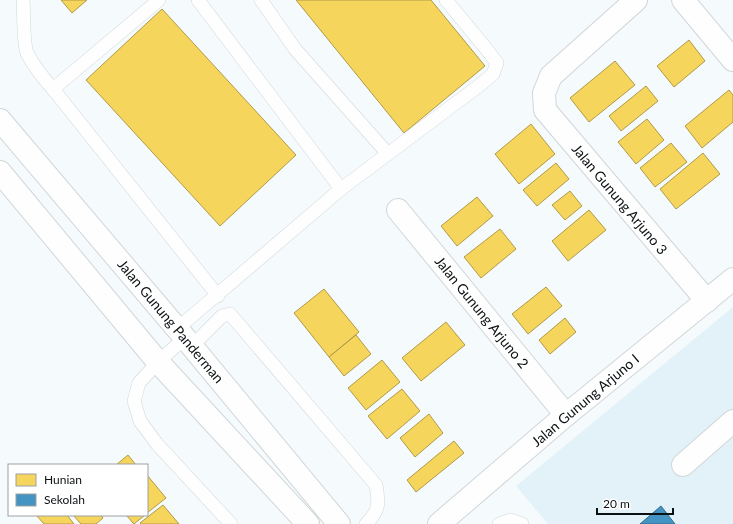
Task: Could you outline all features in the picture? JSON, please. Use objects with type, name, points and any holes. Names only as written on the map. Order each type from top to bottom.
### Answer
[{"type":"street","name":"Jalan Gunung Arjuno 3","points":[[636,0],[551,76],[544,93],[545,110],[707,301]]},
{"type":"street","points":[[683,0],[733,60]]},
{"type":"street","name":"Jalan Gunung Panderman","points":[[0,120],[185,337],[339,524]]},
{"type":"street","points":[[0,172],[158,362],[308,524]]},
{"type":"street","name":"Jalan Gunung Arjuno 2","points":[[398,210],[566,415]]},
{"type":"street","name":"Jalan Gunung Arjuno I","points":[[439,524],[566,415],[733,279]]},
{"type":"street","points":[[682,465],[733,420]]},
{"type":"lane","points":[[23,0],[27,52],[39,75],[53,89],[218,296]]},
{"type":"lane","points":[[53,89],[159,0]]},
{"type":"lane","points":[[198,0],[342,189]]},
{"type":"lane","points":[[261,0],[295,49],[388,154]]},
{"type":"lane","points":[[230,524],[157,444],[140,421],[134,401],[139,383],[158,362],[185,337],[218,296],[342,189],[493,74],[497,63],[446,0]]},
{"type":"lane","points":[[185,337],[222,316],[230,314],[376,485],[379,501],[374,517],[366,524]]},
{"type":"lane","points":[[499,524],[510,520],[522,524]]},
{"type":"shaded area","points":[[733,307],[733,524],[548,524],[516,486]]},
{"type":"building: Hunian","points":[[61,0],[87,0],[72,13]]},
{"type":"building: Hunian","points":[[296,0],[431,0],[485,66],[404,133]]},
{"type":"building: Hunian","points":[[162,9],[296,155],[220,226],[86,80]]},
{"type":"building: Hunian","points":[[689,40],[705,61],[674,87],[657,66]]},
{"type":"building: Hunian","points":[[615,61],[635,85],[589,122],[570,98]]},
{"type":"building: Hunian","points":[[646,86],[658,101],[621,131],[609,116]]},
{"type":"building: Hunian","points":[[729,90],[733,95],[733,122],[702,148],[685,126]]},
{"type":"building: Hunian","points":[[647,119],[664,140],[636,164],[618,142]]},
{"type":"building: Hunian","points":[[531,124],[555,154],[519,184],[495,154]]},
{"type":"building: Hunian","points":[[671,143],[687,162],[655,187],[640,168]]},
{"type":"building: Hunian","points":[[703,153],[720,174],[676,209],[660,189]]},
{"type":"building: Hunian","points":[[556,163],[569,179],[537,206],[523,190]]},
{"type":"building: Hunian","points":[[570,191],[582,206],[565,220],[552,205]]},
{"type":"building: Hunian","points":[[477,197],[493,216],[457,246],[441,226]]},
{"type":"building: Hunian","points":[[589,210],[606,230],[568,261],[552,241]]},
{"type":"building: Hunian","points":[[500,229],[516,249],[481,278],[464,257]]},
{"type":"building: Hunian","points":[[546,287],[562,306],[528,334],[512,314]]},
{"type":"building: Hunian","points":[[324,289],[359,332],[329,357],[294,313]]},
{"type":"building: Hunian","points":[[565,318],[576,332],[550,354],[539,340]]},
{"type":"building: Hunian","points":[[446,322],[465,345],[421,381],[402,358]]},
{"type":"building: Hunian","points":[[356,335],[371,354],[344,376],[329,357]]},
{"type":"building: Hunian","points":[[382,360],[400,382],[366,410],[348,388]]},
{"type":"building: Hunian","points":[[402,389],[420,411],[387,439],[368,416]]},
{"type":"building: Hunian","points":[[429,414],[443,433],[415,457],[400,438]]},
{"type":"building: Hunian","points":[[454,441],[464,453],[416,492],[407,480]]},
{"type":"building: Hunian","points":[[128,455],[135,464],[117,464]]},
{"type":"building: Hunian","points":[[148,476],[166,498],[148,512]]},
{"type":"building: Hunian","points":[[163,505],[179,524],[140,523]]},
{"type":"building: Hunian","points":[[37,516],[68,516],[74,524],[44,524]]},
{"type":"building: Hunian","points":[[74,516],[102,516],[103,518],[96,524],[81,524]]},
{"type":"building: Hunian","points":[[127,516],[144,516],[134,524]]},
{"type":"building: Sekolah","points":[[661,506],[675,524],[640,524]]}]
